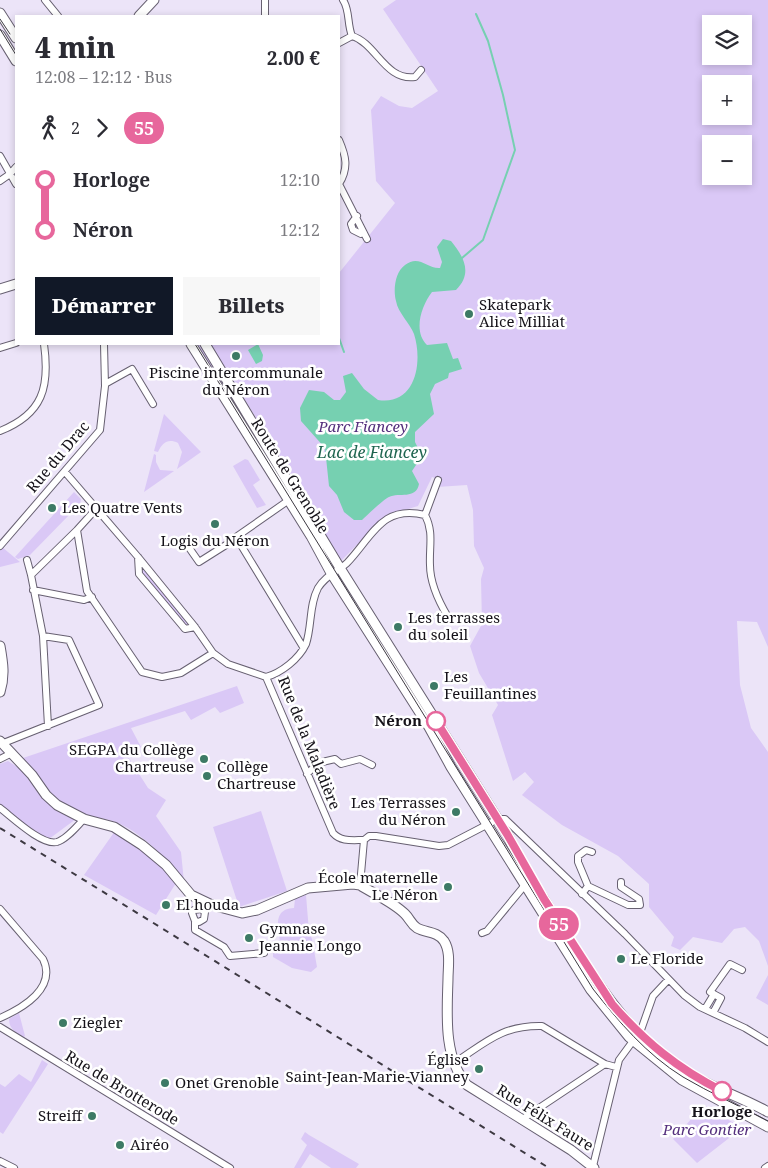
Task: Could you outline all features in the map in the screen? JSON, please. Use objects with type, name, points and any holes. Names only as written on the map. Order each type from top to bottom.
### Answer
[{"type":"main road","points":[[140,15],[154,0]]},
{"type":"main road","points":[[0,13],[15,36]]},
{"type":"main road","points":[[0,35],[15,59]]},
{"type":"main road","points":[[0,289],[15,284]]},
{"type":"main road","name":"Route de Grenoble","points":[[192,345],[289,500],[331,573],[378,644],[451,767],[597,1000],[633,1042],[682,1080],[768,1127]]},
{"type":"main road","name":"Route de Grenoble","points":[[206,345],[340,568],[498,819],[525,869],[598,986],[624,1019],[640,1031],[676,1065],[693,1076],[746,1099],[768,1112]]},
{"type":"main road","points":[[0,647],[4,679],[0,692]]},
{"type":"main road","points":[[1,742],[57,805],[84,819],[114,826],[142,845],[166,865],[203,905],[242,913],[257,910],[308,888],[333,884],[360,885]]},
{"type":"main road","name":"Rue Félix Faure","points":[[360,885],[404,913],[411,924],[419,930],[426,930],[436,935],[445,944],[449,961],[447,1028],[457,1074],[467,1085],[594,1167]]},
{"type":"street","points":[[46,0],[57,15]]},
{"type":"street","points":[[264,0],[265,15]]},
{"type":"street","points":[[343,0],[347,6],[348,26],[352,36]]},
{"type":"street","points":[[340,42],[352,36],[358,38],[384,65],[405,78],[415,77],[421,70]]},
{"type":"street","points":[[340,142],[345,153],[346,170],[340,182]]},
{"type":"street","points":[[0,156],[15,182]]},
{"type":"street","points":[[0,181],[15,168]]},
{"type":"street","points":[[340,186],[366,236]]},
{"type":"street","points":[[0,348],[15,343]]},
{"type":"street","points":[[0,431],[16,424],[31,412],[42,396],[47,363],[44,345]]},
{"type":"street","name":"Rue du Drac","points":[[0,546],[100,430],[106,384],[104,345]]},
{"type":"street","points":[[106,384],[132,368],[153,404]]},
{"type":"street","points":[[64,472],[138,557],[195,627],[213,653],[228,664],[266,677]]},
{"type":"street","points":[[438,480],[425,515],[431,526],[430,566],[432,581],[439,601],[448,617]]},
{"type":"street","points":[[182,544],[185,542],[199,562],[237,538],[289,500]]},
{"type":"street","points":[[31,575],[78,530],[96,509]]},
{"type":"street","name":"Rue de la Maladière","points":[[364,840],[344,840],[337,838],[333,833],[266,677],[277,674],[288,666],[304,647],[315,595],[323,581],[340,568],[367,537],[389,517],[409,511],[425,515]]},
{"type":"street","points":[[78,530],[87,592],[142,672],[162,677],[181,673],[213,653]]},
{"type":"street","points":[[237,538],[304,647]]},
{"type":"street","points":[[138,557],[139,574],[185,629],[195,627]]},
{"type":"street","points":[[28,560],[43,636],[48,726]]},
{"type":"street","points":[[33,590],[84,600],[92,598]]},
{"type":"street","points":[[1,742],[48,726],[99,705],[69,640],[43,636]]},
{"type":"street","points":[[0,759],[10,754]]},
{"type":"street","points":[[307,774],[318,763],[335,760],[341,764],[360,759],[372,765]]},
{"type":"street","points":[[0,808],[33,833],[51,843],[58,842],[84,819]]},
{"type":"street","points":[[360,885],[364,840],[369,836],[439,846],[448,844],[498,819],[508,821],[625,934],[668,980],[705,1009],[745,1028],[768,1042]]},
{"type":"street","points":[[592,852],[589,850],[582,852],[578,862],[588,886],[628,905],[640,906],[639,899],[621,887],[621,882]]},
{"type":"street","points":[[482,933],[487,931],[525,885]]},
{"type":"street","points":[[582,894],[588,886]]},
{"type":"street","points":[[203,905],[192,913],[195,921],[195,930],[224,947],[230,956],[264,953]]},
{"type":"street","points":[[0,909],[44,959],[48,978],[44,988],[34,997],[1,1018]]},
{"type":"street","points":[[713,1013],[722,998],[710,992],[727,966],[730,964],[742,970]]},
{"type":"street","points":[[594,1167],[616,1067],[640,1031],[653,996],[668,980]]},
{"type":"street","points":[[705,1009],[714,994]]},
{"type":"street","name":"Rue de Brotterode","points":[[1,1018],[1,1028],[230,1168]]},
{"type":"street","points":[[454,1062],[502,1031],[542,1026],[605,1064],[616,1067]]},
{"type":"street","points":[[520,1120],[605,1064]]},
{"type":"street","points":[[0,1161],[14,1168]]},
{"type":"green space","name":"Parc Fiancey","points":[[396,0],[768,0],[768,647],[757,622],[737,621],[740,685],[751,728],[768,752],[768,966],[759,941],[745,927],[734,929],[722,943],[693,937],[680,950],[671,946],[674,937],[649,907],[649,884],[618,856],[562,825],[522,795],[534,782],[525,772],[513,781],[492,715],[498,705],[479,673],[470,646],[482,624],[481,579],[484,568],[474,546],[473,510],[467,485],[437,487],[438,479],[432,477],[418,506],[385,516],[342,560],[338,559],[288,469],[211,345],[340,345],[340,272],[395,203],[376,181],[371,110],[381,96],[399,106],[412,108],[438,91],[383,9]]},
{"type":"green space","points":[[194,345],[204,345],[232,393],[226,396]]},
{"type":"green space","points":[[164,414],[201,452],[177,469],[182,452],[178,443],[168,441],[161,446],[158,452],[154,451]]},
{"type":"green space","points":[[154,454],[156,455],[156,462],[160,470],[174,471],[144,492]]},
{"type":"green space","points":[[245,459],[248,460],[260,480],[253,485],[266,505],[257,508],[233,466]]},
{"type":"green space","points":[[74,492],[81,499],[79,510],[74,516],[71,513],[30,555],[18,559],[15,557]]},
{"type":"green space","points":[[2,547],[20,562],[0,567],[0,549]]},
{"type":"green space","points":[[138,557],[195,627],[185,629],[139,574]]},
{"type":"green space","points":[[345,579],[459,761],[452,765],[339,582]]},
{"type":"green space","points":[[237,686],[244,703],[220,713],[215,707],[191,720],[185,711],[131,728],[141,747],[127,755],[148,788],[166,800],[156,816],[181,852],[184,882],[154,847],[141,837],[113,821],[98,818],[84,819],[50,794],[23,758]]},
{"type":"green space","points":[[8,761],[22,770],[41,796],[57,809],[76,819],[49,839],[34,832],[0,804],[0,764]]},
{"type":"green space","points":[[261,811],[287,891],[239,907],[213,827]]},
{"type":"green space","points":[[115,831],[158,862],[176,883],[156,915],[84,875]]},
{"type":"green space","points":[[306,895],[309,932],[317,967],[311,972],[292,968],[273,957],[273,943],[280,941],[278,920],[280,915],[287,909],[294,908],[295,899]]},
{"type":"green space","points":[[768,975],[768,1005],[756,998]]},
{"type":"green space","points":[[19,1013],[24,1037],[14,1030],[9,1022],[9,1019]]},
{"type":"green space","points":[[42,1060],[48,1064],[3,1134],[0,1132],[0,1084],[5,1087],[19,1074],[31,1082]]},
{"type":"green space","name":"Parc Gontier","points":[[704,1105],[742,1128],[697,1163],[673,1139]]},
{"type":"green space","points":[[305,1132],[359,1164],[356,1168],[331,1168],[310,1154],[301,1168],[294,1168],[307,1145],[301,1139]]},
{"type":"water","name":"Lac de Fiancey","points":[[443,239],[451,241],[460,253],[465,265],[464,277],[456,290],[432,292],[422,311],[420,333],[427,345],[447,343],[453,359],[458,358],[462,369],[449,373],[448,378],[435,384],[430,394],[434,414],[415,432],[415,442],[422,456],[412,471],[419,484],[417,489],[411,494],[389,497],[362,520],[354,520],[344,512],[337,495],[329,486],[325,448],[301,421],[300,408],[309,390],[324,392],[334,400],[340,400],[346,392],[343,376],[352,373],[364,389],[378,400],[391,400],[401,396],[408,389],[414,380],[417,369],[417,345],[412,330],[397,305],[395,297],[396,282],[399,272],[410,262],[419,261],[435,268],[440,268],[442,262],[437,247]]},
{"type":"water","points":[[258,345],[263,355],[262,361],[256,364],[248,350]]},
{"type":"waterway","points":[[462,258],[483,240],[515,150],[503,95],[488,41],[476,14]]},
{"type":"waterway","points":[[340,341],[344,352]]},
{"type":"tram line","points":[[0,19],[10,34]]},
{"type":"tram line","points":[[0,29],[15,53]]},
{"type":"tram line","points":[[196,345],[593,989],[634,1037],[670,1068],[704,1089],[768,1121]]},
{"type":"railway","points":[[0,828],[549,1168]]},
{"type":"bus line","name":"55","points":[[436,721],[507,834],[525,869],[598,986],[624,1019],[662,1054],[693,1076],[722,1091]]},
{"type":"place","name":"Skatepark Alice Milliat","points":[[469,314]]},
{"type":"place","name":"Piscine intercommunale du Néron","points":[[236,356]]},
{"type":"place","name":"Les Quatre Vents","points":[[52,508]]},
{"type":"place","name":"Logis du Néron","points":[[215,524]]},
{"type":"place","name":"Les terrasses du soleil","points":[[398,627]]},
{"type":"place","name":"Les Feuillantines","points":[[434,686]]},
{"type":"place","name":"Néron","points":[[436,721]]},
{"type":"place","name":"SEGPA du Collège Chartreuse","points":[[204,759]]},
{"type":"place","name":"Collège Chartreuse","points":[[207,776]]},
{"type":"place","name":"Les Terrasses du Néron","points":[[456,812]]},
{"type":"place","name":"École maternelle Le Néron","points":[[448,887]]},
{"type":"place","name":"El houda","points":[[166,905]]},
{"type":"place","name":"Gymnase Jeannie Longo","points":[[249,938]]},
{"type":"place","name":"Le Floride","points":[[621,959]]},
{"type":"place","name":"Ziegler","points":[[63,1023]]},
{"type":"place","name":"Église Saint-Jean-Marie-Vianney","points":[[479,1069]]},
{"type":"place","name":"Onet Grenoble","points":[[165,1083]]},
{"type":"place","name":"Horloge","points":[[722,1091]]},
{"type":"place","name":"Streiff","points":[[92,1116]]},
{"type":"place","name":"Airéo","points":[[120,1145]]}]
